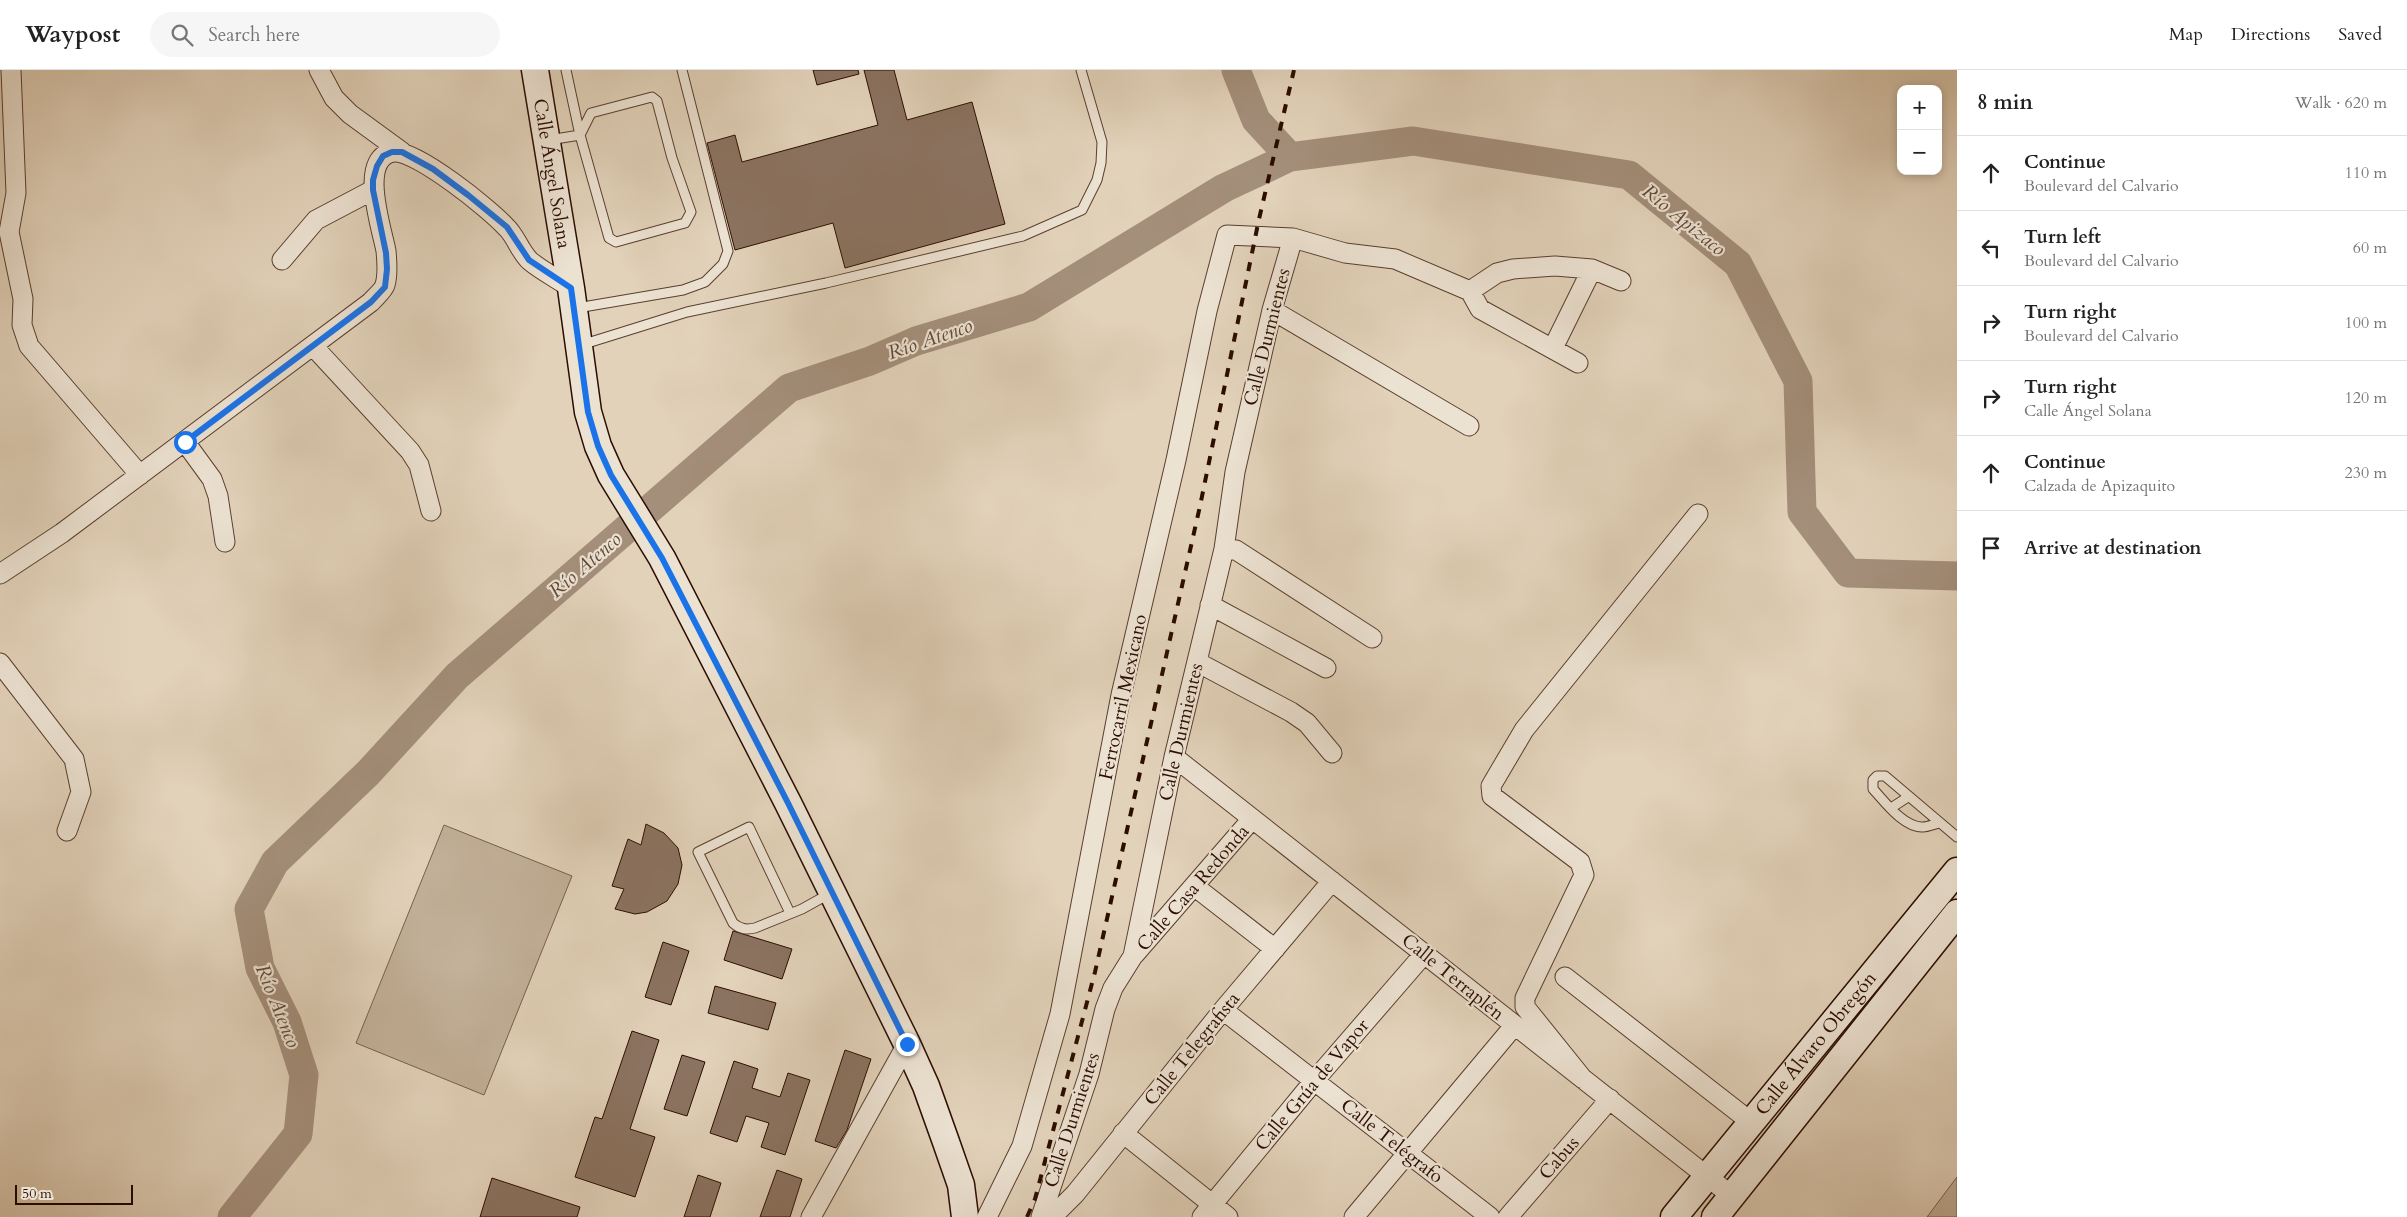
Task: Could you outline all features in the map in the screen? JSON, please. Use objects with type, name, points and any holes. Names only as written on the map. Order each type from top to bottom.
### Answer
[{"type":"main road","name":"Calle Ángel Solana","points":[[535,70],[572,298],[588,412],[598,446],[611,475],[662,558],[907,1044],[926,1086],[961,1185],[965,1217]]},
{"type":"main road","name":"Calle Álvaro Obregón","points":[[1674,1217],[1957,871]]},
{"type":"main road","name":"Calle Álvaro Obregón","points":[[1715,1217],[1957,913]]},
{"type":"main road","points":[[1796,1067],[1820,1084]]},
{"type":"street","points":[[11,70],[16,193],[9,232],[22,299],[22,325],[29,346],[140,475]]},
{"type":"street","points":[[318,70],[334,98],[350,114],[402,152],[433,169],[507,227],[529,260],[572,298]]},
{"type":"street","points":[[0,574],[62,532],[140,475],[371,302],[385,287],[386,253],[373,190],[377,166],[383,156],[392,152],[402,152]]},
{"type":"street","points":[[282,260],[316,220],[373,190]]},
{"type":"street","name":"Ferrocarril Mexicano","points":[[987,1217],[1022,1146],[1060,1014],[1121,695],[1176,460],[1223,243],[1227,234],[1234,233],[1293,238]]},
{"type":"street","points":[[1293,238],[1345,253],[1395,259],[1470,291],[1480,309],[1578,363]]},
{"type":"street","name":"Calle Durmientes","points":[[1041,1217],[1088,1074],[1105,1009],[1113,988],[1133,956],[1174,757],[1224,549],[1235,472],[1272,310],[1293,238]]},
{"type":"street","points":[[1470,291],[1497,273],[1513,269],[1555,266],[1592,269],[1621,281]]},
{"type":"street","points":[[1553,348],[1592,269]]},
{"type":"street","points":[[1272,310],[1468,426]]},
{"type":"street","points":[[313,346],[410,451],[419,465],[431,511]]},
{"type":"street","points":[[185,442],[212,479],[218,496],[225,542]]},
{"type":"street","points":[[1583,1079],[1525,1007],[1525,998],[1584,874],[1580,862],[1492,796],[1491,786],[1524,730],[1698,514]]},
{"type":"street","points":[[1224,549],[1236,550],[1372,638]]},
{"type":"street","points":[[1210,605],[1326,668]]},
{"type":"street","points":[[1197,662],[1292,712],[1307,723],[1332,754]]},
{"type":"street","points":[[0,663],[74,759],[81,792],[67,832]]},
{"type":"street","name":"Calle Terraplén","points":[[1174,757],[1732,1196]]},
{"type":"street","name":"Calle Casa Redonda","points":[[1133,956],[1252,819]]},
{"type":"street","name":"Calle Telegrafista","points":[[1052,1217],[1075,1194],[1123,1133],[1332,881]]},
{"type":"street","points":[[1194,886],[1275,949]]},
{"type":"street","name":"Calle Grúa de Vapor","points":[[1207,1211],[1314,1081],[1424,954]]},
{"type":"street","points":[[1564,977],[1751,1122]]},
{"type":"street","name":"Calle Telégrafo","points":[[1224,1010],[1490,1217]]},
{"type":"street","points":[[1354,1217],[1514,1026]]},
{"type":"street","points":[[811,1217],[907,1044]]},
{"type":"street","name":"Cabus","points":[[1508,1217],[1610,1099]]},
{"type":"street","points":[[1123,1133],[1207,1211],[1228,1217]]},
{"type":"lane","points":[[566,70],[580,134],[609,238],[616,242],[685,223],[690,218],[691,212],[672,158],[657,101],[652,97],[591,113],[580,134]]},
{"type":"lane","points":[[572,298],[683,290],[705,282],[722,264],[728,251],[682,70]]},
{"type":"lane","points":[[579,346],[687,312],[826,283],[1023,236],[1082,210],[1097,180],[1102,142],[1081,70]]},
{"type":"lane","points":[[547,141],[580,134]]},
{"type":"lane","points":[[1939,823],[1924,827],[1916,826],[1891,808],[1873,789],[1873,780],[1877,776],[1885,776],[1957,837]]},
{"type":"lane","points":[[1891,808],[1908,797]]},
{"type":"lane","points":[[790,913],[749,827],[698,852],[733,923],[747,930],[802,909],[832,892]]},
{"type":"shaded area","points":[[444,825],[572,876],[484,1095],[356,1043]]},
{"type":"shaded area","points":[[1957,1177],[1957,1217],[1927,1217]]},
{"type":"building","points":[[813,70],[858,70],[859,74],[817,85]]},
{"type":"building","points":[[864,70],[894,70],[907,120],[972,102],[1005,224],[845,268],[833,223],[735,250],[707,143],[735,135],[742,162],[878,125]]},
{"type":"building","points":[[646,824],[664,833],[678,848],[682,865],[678,884],[667,901],[647,912],[635,914],[615,909],[624,889],[612,886],[628,839],[641,845]]},
{"type":"building","points":[[733,931],[792,949],[782,979],[724,960]]},
{"type":"building","points":[[663,942],[689,951],[671,1005],[645,997]]},
{"type":"building","points":[[715,986],[776,1003],[768,1030],[708,1013]]},
{"type":"building","points":[[632,1031],[659,1040],[630,1129],[655,1137],[635,1197],[575,1177],[595,1117],[602,1119]]},
{"type":"building","points":[[845,1050],[871,1059],[847,1130],[836,1148],[815,1141]]},
{"type":"building","points":[[682,1055],[705,1062],[687,1116],[664,1109]]},
{"type":"building","points":[[734,1061],[758,1069],[752,1088],[780,1097],[788,1073],[810,1080],[785,1155],[761,1147],[769,1123],[746,1116],[737,1142],[710,1133]]},
{"type":"building","points":[[777,1170],[802,1179],[790,1217],[760,1217]]},
{"type":"building","points":[[698,1175],[721,1183],[710,1217],[684,1217]]},
{"type":"building","points":[[492,1178],[580,1207],[577,1217],[480,1217]]},
{"type":"waterway","name":"Río Apizaco","points":[[1236,70],[1256,120],[1290,157]]},
{"type":"waterway","name":"Río Atenco","points":[[232,1217],[298,1134],[304,1075],[287,1022],[260,968],[249,909],[275,862],[368,773],[457,676],[789,388],[870,361],[916,341],[1029,307],[1224,188],[1290,157],[1413,141],[1629,175],[1738,264],[1798,381],[1802,512],[1848,573],[1957,576]]},
{"type":"railway","points":[[1027,1217],[1035,1199],[1095,972],[1200,506],[1259,219],[1294,70]]},
{"type":"route","points":[[185,442],[371,302],[385,287],[386,253],[373,190],[373,180],[377,166],[383,156],[392,152],[402,152],[433,169],[507,227],[529,260],[571,288],[588,412],[598,446],[611,475],[662,558],[788,803],[907,1044]]}]
